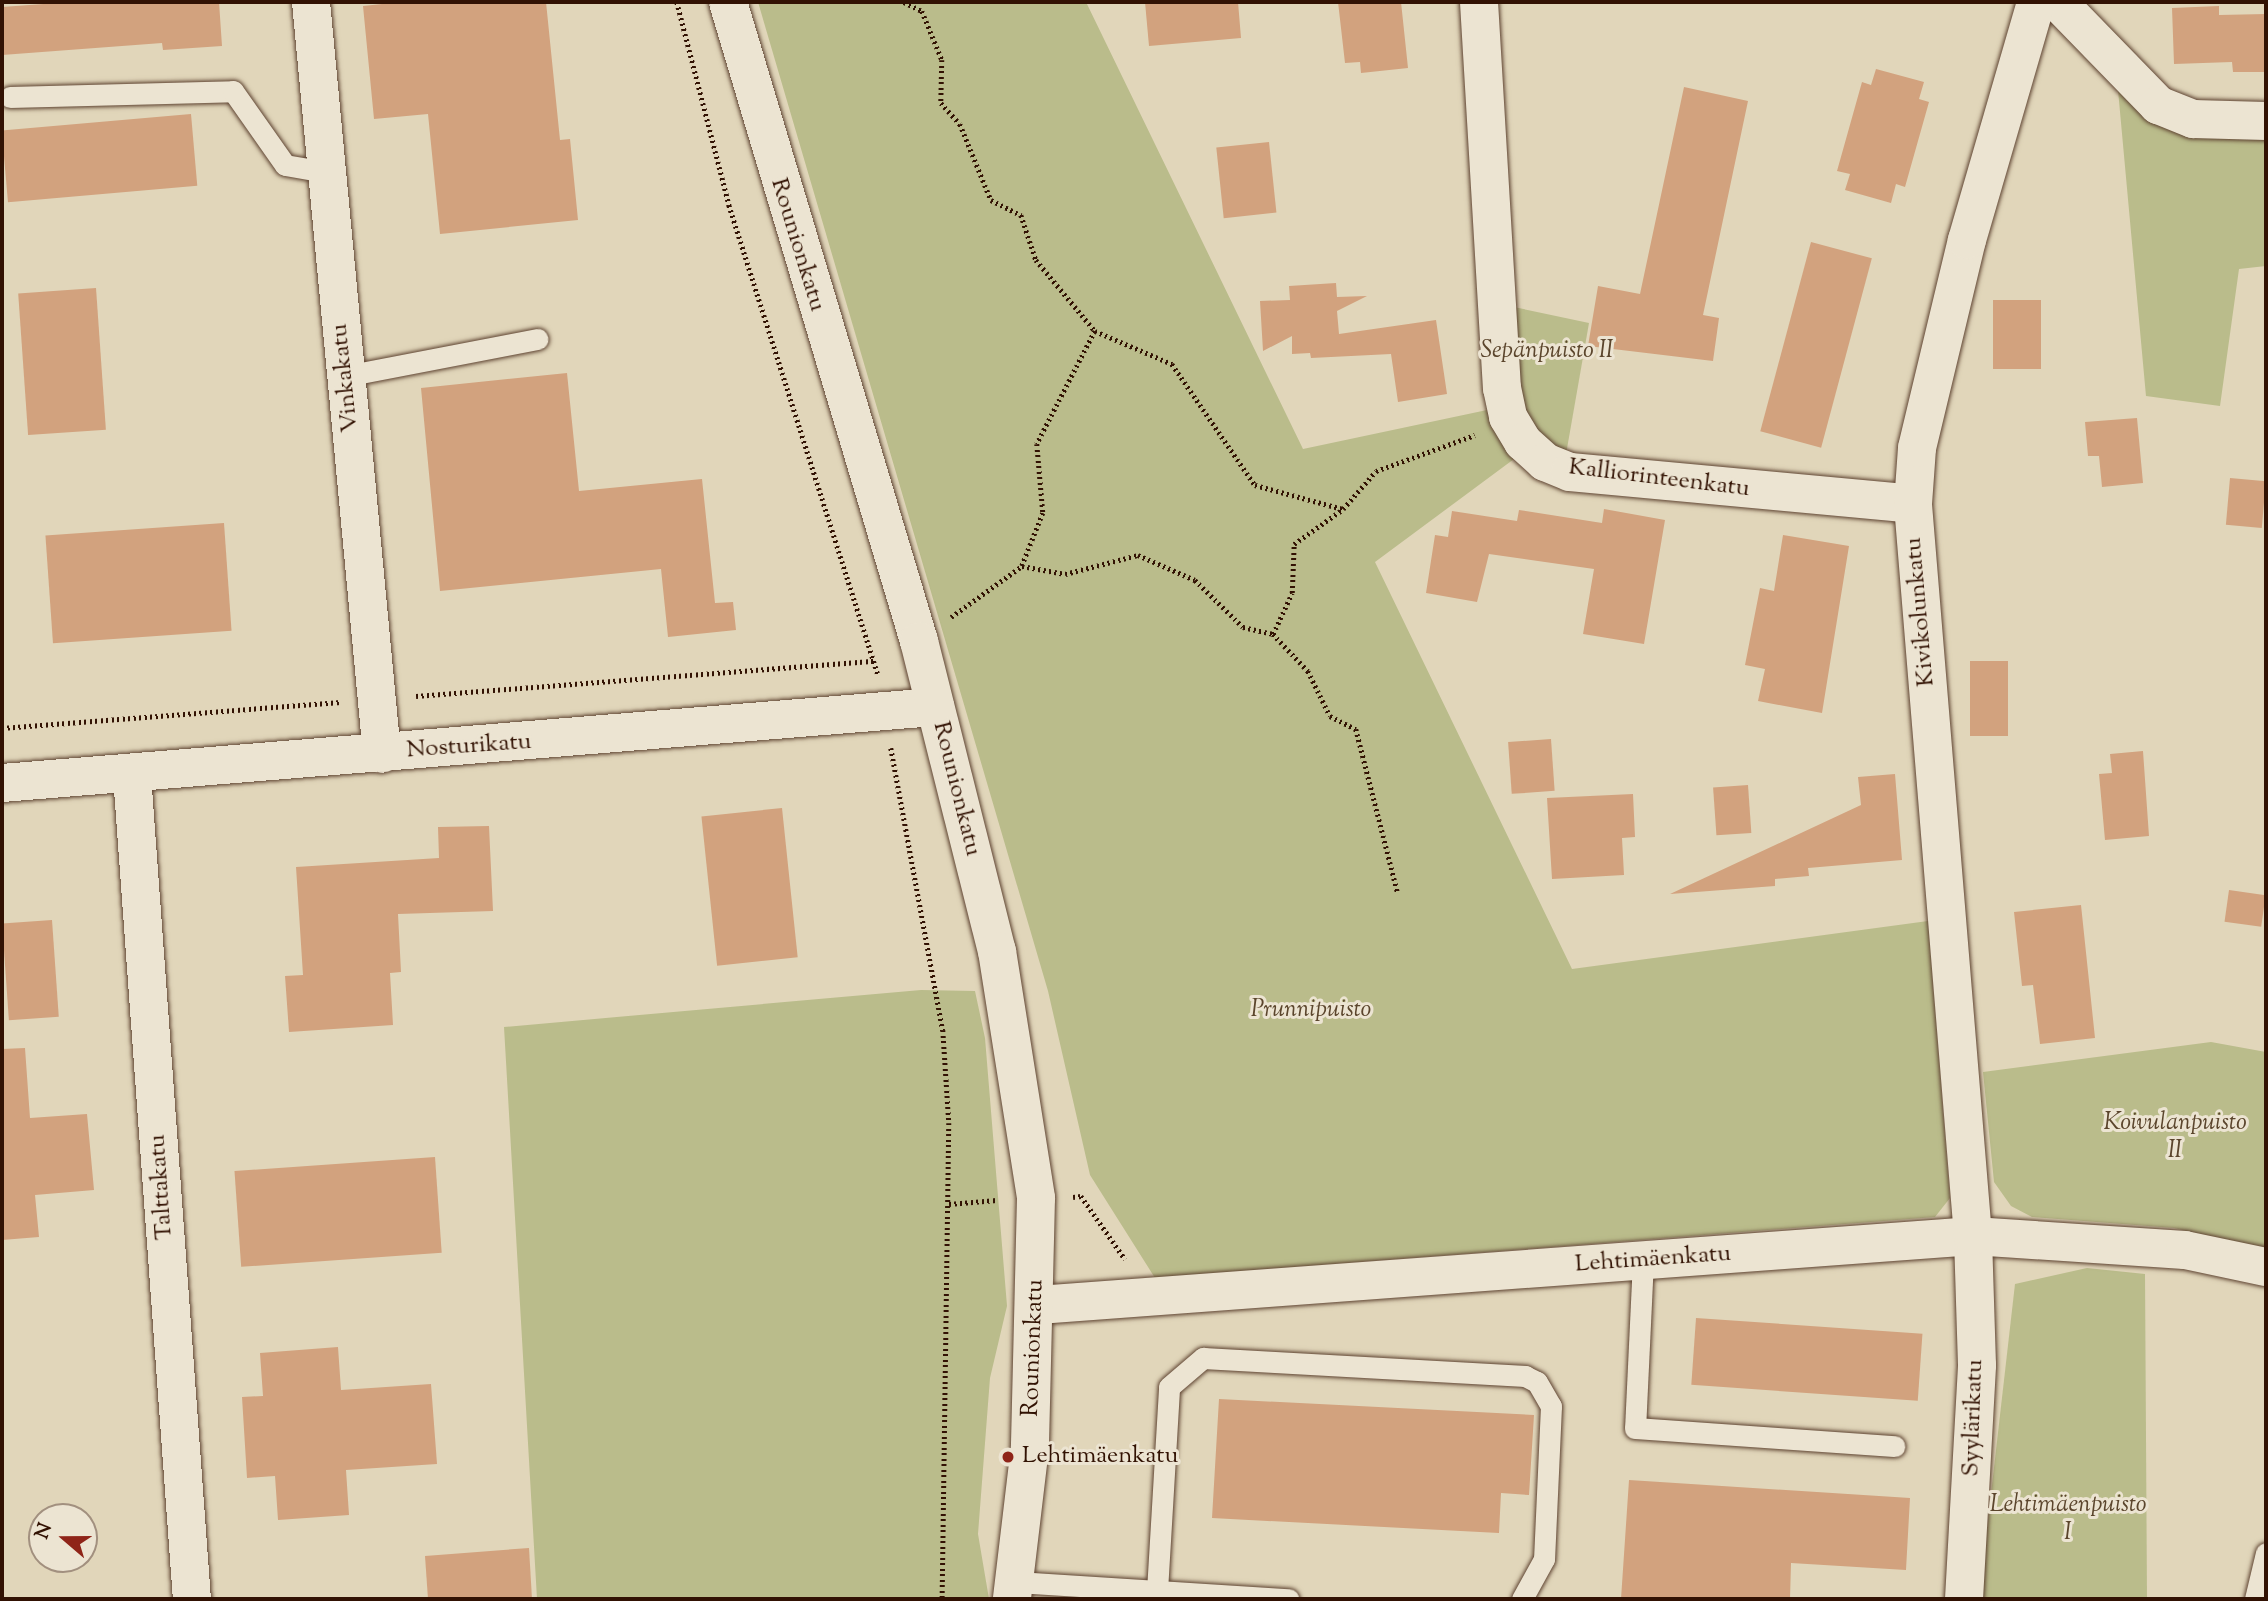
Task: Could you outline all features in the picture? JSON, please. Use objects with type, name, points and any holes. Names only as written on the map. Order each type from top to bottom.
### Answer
[{"type":"street","name":"Vinkakatu","points":[[311,2],[382,754]]},
{"type":"street","name":"Rounionkatu","points":[[728,2],[919,641],[998,951],[1036,1198],[1038,1305],[1013,1591]]},
{"type":"street","points":[[1479,2],[1508,417]]},
{"type":"street","name":"Kivikolunkatu","points":[[1973,1236],[1913,503],[1917,449],[1967,240],[2036,2]]},
{"type":"street","points":[[2058,2],[2158,105],[2193,119],[2266,121]]},
{"type":"street","name":"Kalliorinteenkatu","points":[[1508,417],[1545,462],[1570,472],[1913,503]]},
{"type":"street","name":"Nosturikatu","points":[[2,783],[885,715],[935,707]]},
{"type":"street","name":"Talttakatu","points":[[132,775],[192,1599]]},
{"type":"street","name":"Lehtimäenkatu","points":[[1038,1305],[1973,1236],[2185,1250],[2266,1267]]},
{"type":"street","name":"Syylärikatu","points":[[1964,1599],[1977,1365],[1973,1236]]},
{"type":"lane","points":[[10,97],[233,91],[285,165],[326,173]]},
{"type":"lane","points":[[345,376],[537,339]]},
{"type":"lane","points":[[1643,1261],[1635,1428],[1894,1446]]},
{"type":"lane","points":[[1157,1591],[1169,1387],[1203,1358],[1525,1376],[1537,1382],[1551,1406],[1544,1559],[1522,1599]]},
{"type":"lane","points":[[2255,1599],[2266,1553]]},
{"type":"lane","points":[[1013,1591],[1157,1591],[1287,1599]]},
{"type":"path","points":[[677,2],[729,205],[875,660],[943,1030],[949,1123],[942,1599]]},
{"type":"path","points":[[904,2],[922,11],[942,60],[941,103],[960,124],[991,200],[1021,215],[1036,260],[1095,331],[1172,365],[1255,485],[1343,509]]},
{"type":"path","points":[[919,641],[1021,566],[1043,513],[1037,444],[1095,331]]},
{"type":"path","points":[[1273,634],[1292,593],[1294,544],[1343,509],[1376,471],[1508,417]]},
{"type":"path","points":[[1021,566],[1065,574],[1138,555],[1195,580],[1244,627],[1273,634],[1308,671],[1331,716],[1356,729],[1398,894]]},
{"type":"path","points":[[2,728],[875,660]]},
{"type":"green space","name":"Prunnipuisto","points":[[758,2],[1086,2],[1303,449],[1487,410],[1514,459],[1375,562],[1572,969],[1928,921],[1950,1198],[1935,1217],[1155,1278],[1090,1175],[1048,991]]},
{"type":"green space","points":[[2118,90],[2266,133],[2266,266],[2239,269],[2220,406],[2146,396]]},
{"type":"green space","name":"Sepänpuisto II","points":[[1509,306],[1589,323],[1565,460],[1527,430]]},
{"type":"green space","points":[[921,990],[975,991],[985,1038],[1007,1306],[990,1378],[978,1534],[989,1599],[537,1599],[504,1027]]},
{"type":"green space","name":"Koivulanpuisto II","points":[[2211,1042],[2266,1052],[2266,1250],[2174,1228],[2032,1217],[2011,1206],[1994,1182],[1983,1072]]},
{"type":"green space","name":"Lehtimäenpuisto I","points":[[2087,1268],[2145,1274],[2147,1599],[1979,1599],[2015,1284]]},
{"type":"building","points":[[71,2],[219,2],[222,46],[163,50],[162,43],[2,55],[2,7]]},
{"type":"building","points":[[401,2],[546,2],[560,140],[570,139],[578,220],[440,234],[428,114],[374,119],[363,6]]},
{"type":"building","points":[[1145,2],[1238,2],[1241,38],[1149,46]]},
{"type":"building","points":[[1338,2],[1401,2],[1408,68],[1361,73],[1360,62],[1345,63]]},
{"type":"building","points":[[2219,6],[2219,15],[2266,14],[2266,72],[2233,72],[2232,62],[2174,64],[2172,8]]},
{"type":"building","points":[[1876,69],[1924,82],[1919,99],[1929,102],[1905,187],[1896,184],[1891,203],[1845,190],[1850,174],[1837,171],[1862,82],[1871,85]]},
{"type":"building","points":[[1684,87],[1748,101],[1703,315],[1719,318],[1713,361],[1588,346],[1598,286],[1640,294]]},
{"type":"building","points":[[191,114],[197,186],[8,202],[2,131]]},
{"type":"building","points":[[1269,142],[1276,213],[1224,218],[1216,148]]},
{"type":"building","points":[[1811,242],[1872,258],[1821,448],[1760,431]]},
{"type":"building","points":[[1336,283],[1337,297],[1367,296],[1337,311],[1339,334],[1436,320],[1447,394],[1398,402],[1391,354],[1311,358],[1310,353],[1292,354],[1292,336],[1263,351],[1260,301],[1290,300],[1289,286]]},
{"type":"building","points":[[96,288],[106,430],[28,435],[18,293]]},
{"type":"building","points":[[1993,300],[2041,300],[2041,369],[1993,369]]},
{"type":"building","points":[[567,373],[579,491],[702,479],[715,603],[733,602],[736,630],[668,637],[661,569],[440,591],[421,388]]},
{"type":"building","points":[[2137,418],[2143,483],[2102,487],[2099,456],[2088,456],[2085,422]]},
{"type":"building","points":[[2230,478],[2266,481],[2262,528],[2226,525]]},
{"type":"building","points":[[1604,509],[1665,520],[1644,644],[1583,634],[1594,569],[1489,554],[1477,602],[1426,593],[1435,535],[1448,537],[1452,511],[1517,521],[1519,510],[1602,523]]},
{"type":"building","points":[[224,523],[232,631],[53,643],[45,535]]},
{"type":"building","points":[[1783,535],[1849,546],[1822,713],[1758,701],[1765,669],[1745,665],[1760,588],[1774,591]]},
{"type":"building","points":[[1970,661],[2008,661],[2008,736],[1970,736]]},
{"type":"building","points":[[1551,739],[1555,791],[1512,794],[1508,742]]},
{"type":"building","points":[[2143,751],[2149,836],[2105,840],[2099,774],[2112,773],[2110,754]]},
{"type":"building","points":[[1895,774],[1902,860],[1808,868],[1809,876],[1775,879],[1775,886],[1670,894],[1861,805],[1858,777]]},
{"type":"building","points":[[1748,785],[1751,833],[1716,835],[1713,787]]},
{"type":"building","points":[[1633,794],[1635,837],[1622,838],[1624,875],[1552,879],[1547,798]]},
{"type":"building","points":[[782,808],[798,957],[717,966],[701,816]]},
{"type":"building","points":[[489,826],[493,911],[398,914],[401,972],[390,973],[393,1025],[289,1032],[285,976],[303,975],[296,867],[439,858],[438,827]]},
{"type":"building","points":[[2229,890],[2266,895],[2261,927],[2225,922]]},
{"type":"building","points":[[2081,905],[2095,1038],[2040,1044],[2033,985],[2022,986],[2014,912]]},
{"type":"building","points":[[52,920],[59,1017],[9,1020],[2,923]]},
{"type":"building","points":[[25,1048],[30,1118],[87,1114],[94,1190],[35,1195],[39,1237],[2,1240],[2,1049]]},
{"type":"building","points":[[435,1157],[442,1253],[241,1267],[234,1171]]},
{"type":"building","points":[[1696,1318],[1922,1334],[1918,1401],[1691,1385]]},
{"type":"building","points":[[338,1347],[341,1390],[431,1384],[437,1464],[346,1470],[349,1515],[278,1520],[275,1476],[247,1478],[242,1397],[263,1396],[260,1353]]},
{"type":"building","points":[[1219,1399],[1534,1415],[1529,1495],[1501,1493],[1499,1533],[1212,1518]]},
{"type":"building","points":[[1629,1480],[1910,1498],[1906,1570],[1791,1563],[1790,1599],[1621,1599]]},
{"type":"building","points":[[529,1548],[532,1599],[428,1599],[425,1556]]},
{"type":"place","name":"Lehtimäenkatu","points":[[1008,1457]]}]
